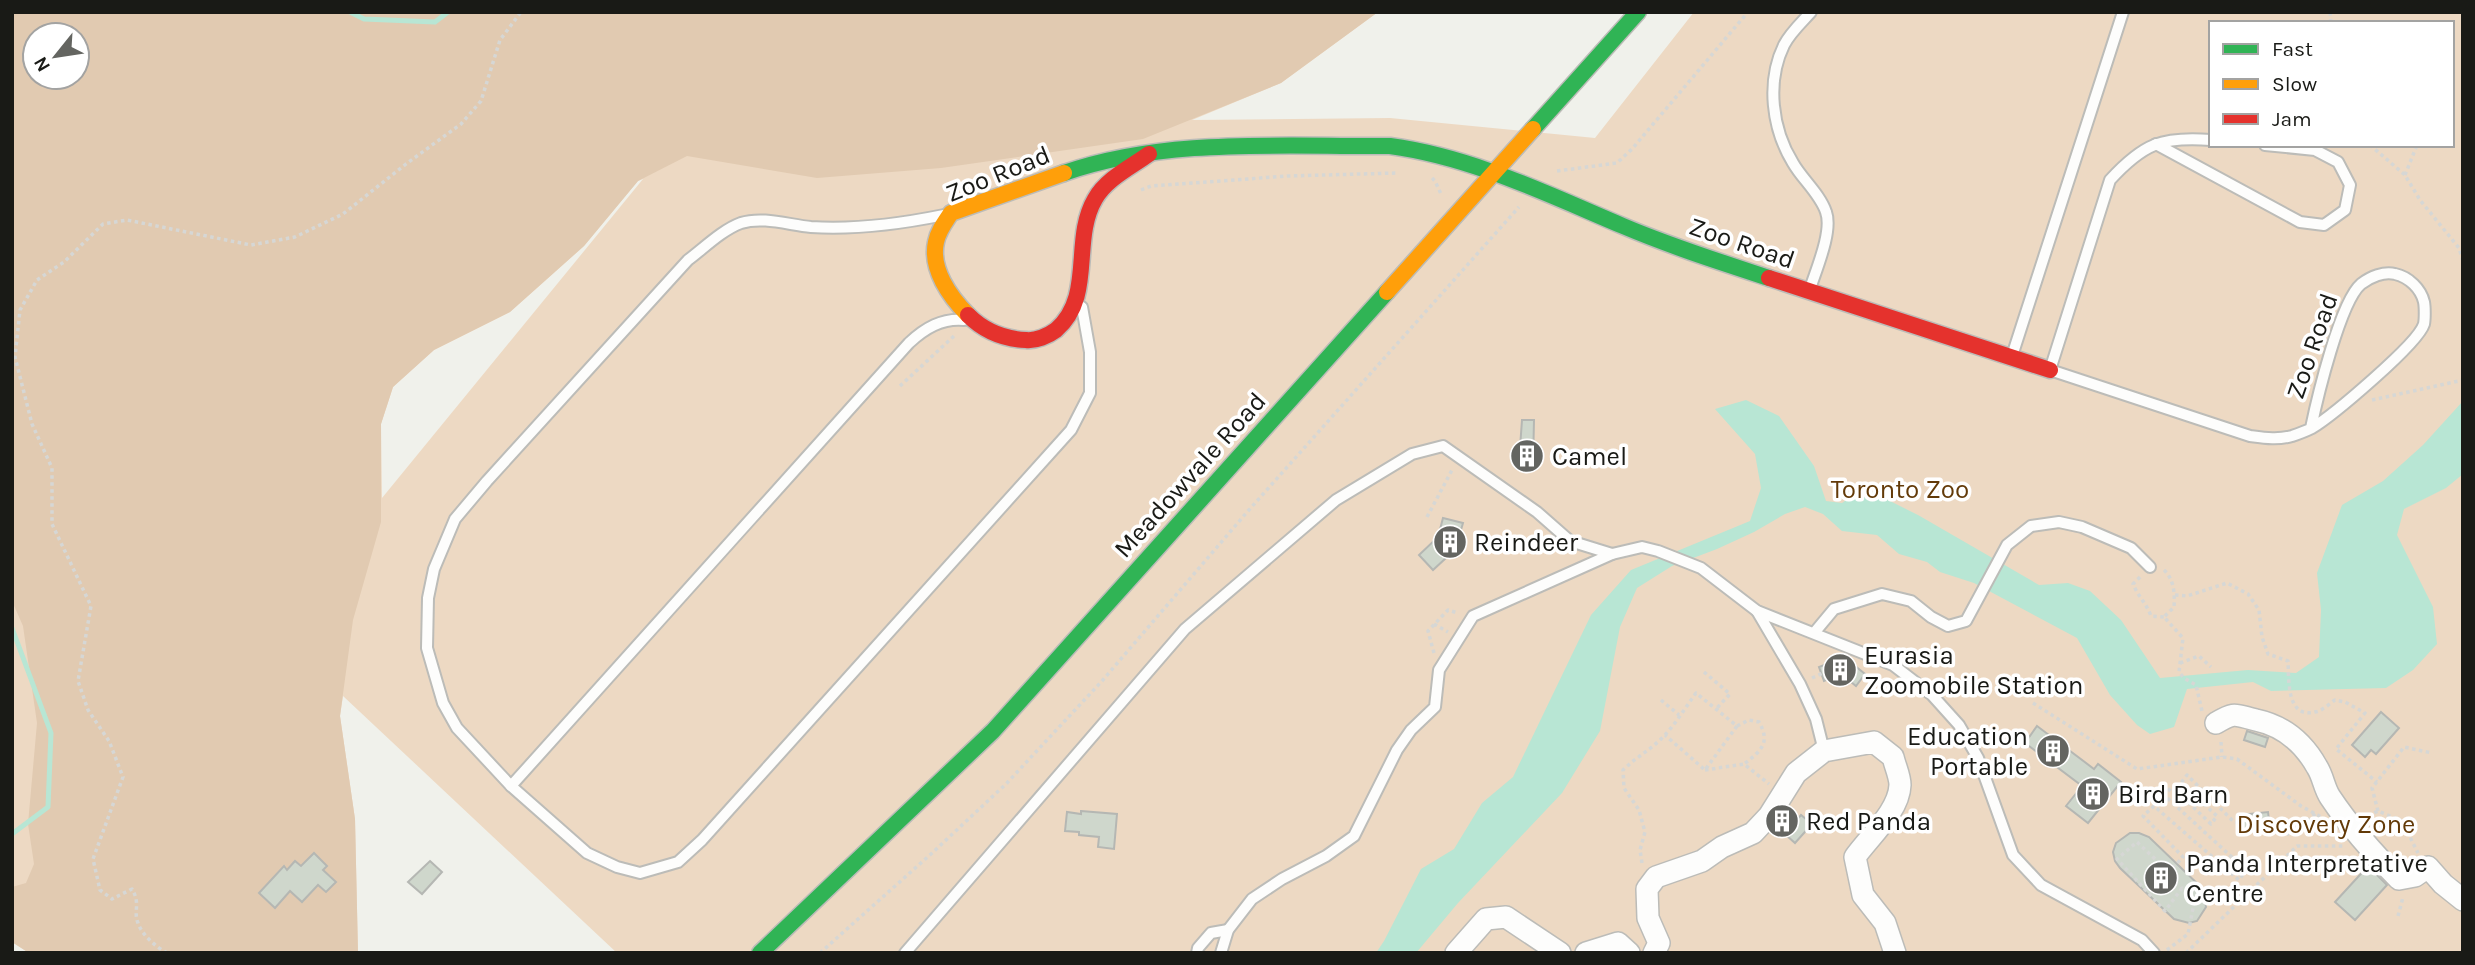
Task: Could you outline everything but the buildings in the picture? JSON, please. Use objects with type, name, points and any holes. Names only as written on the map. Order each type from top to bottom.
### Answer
[{"type":"street","name":"Meadowvale Road","points":[[760,953],[993,731],[1638,12]]},
{"type":"street","name":"Zoo Road","points":[[1149,154],[1096,196],[1083,225],[1080,293],[1071,314],[1062,325],[1034,341],[1019,341],[1001,336],[971,320],[958,307],[946,290],[937,269],[934,246],[951,213],[1097,162],[1149,154],[1205,148],[1390,146],[1437,154],[1494,173],[1535,187],[1625,227],[1691,252],[2050,370]]},
{"type":"street","points":[[2216,723],[2232,713],[2239,714],[2272,723],[2296,738],[2318,768],[2328,794],[2367,847],[2399,879],[2414,876],[2428,867],[2463,900]]},
{"type":"street","points":[[1654,953],[1659,943],[1648,918],[1647,889],[1656,877],[1702,861],[1722,847],[1753,833],[1769,816],[1796,773],[1824,751],[1874,742],[1894,757],[1900,785],[1893,811],[1870,835],[1855,857],[1863,895],[1885,923],[1895,953]]},
{"type":"street","points":[[1456,953],[1486,919],[1506,917],[1560,953]]},
{"type":"street","points":[[1586,953],[1618,943],[1629,953]]},
{"type":"lane","points":[[1809,291],[1826,239],[1827,213],[1787,153],[1776,121],[1773,94],[1774,75],[1785,43],[1811,12]]},
{"type":"lane","points":[[2012,358],[2123,12]]},
{"type":"lane","points":[[2050,370],[2110,180],[2131,158],[2156,144],[2183,138],[2209,140]]},
{"type":"lane","points":[[2156,144],[2300,222],[2324,225],[2345,210],[2350,185],[2338,162],[2315,150],[2285,147]]},
{"type":"lane","points":[[951,213],[905,223],[860,228],[810,227],[759,220],[741,223],[724,232],[688,260],[455,519],[433,569],[428,597],[427,648],[443,703],[457,728],[511,786],[587,853],[617,867],[640,873],[678,862],[702,840],[1014,495],[1071,430],[1090,393],[1090,352],[1080,293]]},
{"type":"lane","name":"Zoo Road","points":[[2050,370],[2250,436],[2273,439],[2293,436],[2311,428],[2339,406],[2410,344],[2424,324],[2424,302],[2414,284],[2395,274],[2376,275],[2360,285],[2347,303],[2317,397],[2311,428]]},
{"type":"lane","points":[[511,786],[909,343],[922,330],[940,322],[971,320]]},
{"type":"lane","points":[[905,953],[1185,629],[1336,500],[1412,454],[1443,446],[1537,512],[1570,541],[1612,554]]},
{"type":"lane","points":[[1814,633],[1834,609],[1882,594],[1911,601],[1931,617],[1948,625],[1966,621],[2007,545],[2031,526],[2059,522],[2082,527],[2131,548],[2150,567]]},
{"type":"lane","points":[[1220,953],[1228,930],[1252,899],[1282,879],[1326,856],[1354,836],[1397,750],[1411,730],[1435,707],[1439,670],[1473,616],[1612,554],[1642,547],[1700,568],[1757,611],[1893,665],[1931,695],[1959,725],[1978,758],[2013,855],[2041,885],[2142,940],[2154,953]]},
{"type":"lane","points":[[1757,611],[1800,684],[1816,719],[1824,751]]},
{"type":"lane","points":[[1197,953],[1211,933],[1228,930]]},
{"type":"path","points":[[167,953],[155,946],[138,923],[137,898],[132,889],[112,899],[100,890],[93,859],[123,777],[109,741],[88,709],[78,681],[91,606],[52,524],[52,468],[32,424],[15,357],[20,310],[37,280],[64,262],[103,224],[127,220],[251,245],[295,237],[343,214],[461,124],[481,102],[500,40],[521,12]]},
{"type":"path","points":[[1553,171],[1617,163],[1632,149],[1748,12]]},
{"type":"path","points":[[2372,147],[2405,175],[2420,200],[2459,248],[2463,261]]},
{"type":"path","points":[[2405,175],[2416,147]]},
{"type":"path","points":[[1139,191],[1152,186],[1274,177],[1409,172]]},
{"type":"path","points":[[1429,176],[1435,181],[1440,194]]},
{"type":"path","points":[[820,953],[1006,784],[1102,681],[1248,511],[1517,210]]},
{"type":"path","points":[[900,386],[955,335]]},
{"type":"path","points":[[2339,406],[2463,380]]},
{"type":"path","points":[[1427,517],[1460,456]]},
{"type":"path","points":[[2164,617],[2174,607],[2175,595],[2166,570],[2150,567],[2133,584],[2138,596],[2146,603],[2151,616],[2164,617],[2183,638],[2179,672],[2196,685],[2203,713],[2216,723]]},
{"type":"path","points":[[2175,595],[2188,596],[2227,583],[2248,594],[2259,610],[2262,637],[2268,654],[2288,661],[2289,693],[2295,706],[2302,711],[2316,712],[2335,700],[2345,702],[2365,713],[2336,748],[2377,782]]},
{"type":"path","points":[[1439,670],[1428,631],[1448,610],[1473,616]]},
{"type":"path","points":[[1800,684],[1841,665],[1848,669],[1860,652]]},
{"type":"path","points":[[2180,663],[2199,656],[2211,667]]},
{"type":"path","points":[[1704,672],[1730,694],[1716,709]]},
{"type":"path","points":[[1647,889],[1640,850],[1645,832],[1639,810],[1624,788],[1623,770],[1665,735],[1696,693],[1737,726]]},
{"type":"path","points":[[1661,700],[1679,715]]},
{"type":"path","points":[[2033,703],[2137,769],[2222,757],[2237,759],[2315,815],[2353,828],[2360,820],[2378,811],[2402,821],[2428,867]]},
{"type":"path","points":[[1665,735],[1705,770],[1744,764],[1763,745],[1766,733],[1759,722],[1749,720],[1737,726],[1705,770]]},
{"type":"path","points":[[2378,811],[2372,788],[2404,747],[2432,753]]},
{"type":"path","points":[[1744,764],[1781,794]]},
{"type":"path","points":[[2164,953],[2188,934],[2194,903],[2182,888],[2165,911],[2117,859],[2137,842],[2169,872],[2183,857],[2143,816],[2154,806],[2239,880],[2246,870],[2164,795],[2172,787],[2211,824],[2217,816],[2181,783],[2187,775],[2233,821],[2241,824]]},
{"type":"path","points":[[2269,821],[2291,836],[2315,815]]},
{"type":"path","points":[[2186,953],[2297,846],[2367,847]]},
{"type":"green space","name":"Toronto Zoo","points":[[12,12],[1378,12],[1281,83],[1192,120],[1390,118],[1595,138],[1694,12],[2463,12],[2463,953],[617,953],[343,696],[340,716],[355,819],[358,953],[29,953],[12,942]],"holes":[[[643,179],[382,498],[381,424],[393,387],[434,350],[510,312],[584,246],[638,181]]]},
{"type":"shaded area","points":[[12,12],[1378,12],[1281,83],[1143,139],[941,168],[817,178],[687,156],[638,181],[584,246],[510,312],[434,350],[393,387],[381,424],[381,522],[353,620],[340,716],[355,819],[358,953],[29,953],[12,942],[12,887],[26,883],[34,864],[28,824],[37,723],[23,626],[12,601]]},
{"type":"shaded area","points":[[1746,400],[1779,416],[1814,466],[1826,501],[1842,503],[1864,488],[1918,515],[2039,585],[2068,583],[2090,591],[2121,620],[2160,678],[2248,670],[2296,673],[2319,657],[2321,610],[2317,573],[2342,505],[2383,481],[2423,445],[2463,401],[2463,474],[2446,488],[2404,509],[2397,535],[2433,607],[2437,644],[2413,670],[2386,688],[2271,691],[2253,682],[2187,689],[2174,727],[2150,734],[2137,725],[2110,695],[2077,638],[1974,583],[1940,572],[1927,562],[1899,554],[1877,535],[1842,531],[1823,514],[1805,507],[1785,514],[1717,549],[1672,566],[1637,588],[1620,627],[1600,731],[1562,793],[1458,903],[1416,953],[1376,953],[1421,869],[1454,849],[1482,803],[1513,777],[1591,615],[1631,570],[1750,521],[1761,488],[1755,454],[1715,409]]},
{"type":"waterway","points":[[350,12],[364,19],[435,22],[448,12]]},
{"type":"waterway","points":[[12,628],[51,733],[48,807],[12,834]]},
{"type":"traffic: fast","points":[[1533,129],[1638,12]]},
{"type":"traffic: fast","points":[[1064,173],[1103,162],[1184,149],[1267,145],[1390,146],[1420,151],[1480,168],[1695,254],[1769,278]]},
{"type":"traffic: fast","points":[[760,953],[993,731],[1387,292]]},
{"type":"traffic: slow","points":[[1387,292],[1533,129]]},
{"type":"traffic: slow","points":[[968,315],[948,291],[936,262],[937,238],[946,220],[951,213],[1064,173]]},
{"type":"traffic: jam","points":[[968,315],[988,330],[1018,339],[1038,339],[1056,330],[1068,316],[1075,301],[1084,232],[1095,199],[1112,179],[1149,154]]},
{"type":"traffic: jam","points":[[1769,278],[2050,370]]},
{"type":"place","name":"Camel","points":[[1527,456]]},
{"type":"place","name":"Reindeer","points":[[1450,542]]},
{"type":"place","name":"Eurasia Zoomobile Station","points":[[1840,670]]},
{"type":"place","name":"Education Portable","points":[[2053,751]]},
{"type":"place","name":"Bird Barn","points":[[2093,794]]},
{"type":"place","name":"Red Panda","points":[[1782,821]]},
{"type":"place","name":"Panda Interpretative Centre","points":[[2161,878]]},
{"type":"park label","name":"Discovery Zone","points":[[2326,824]]}]
